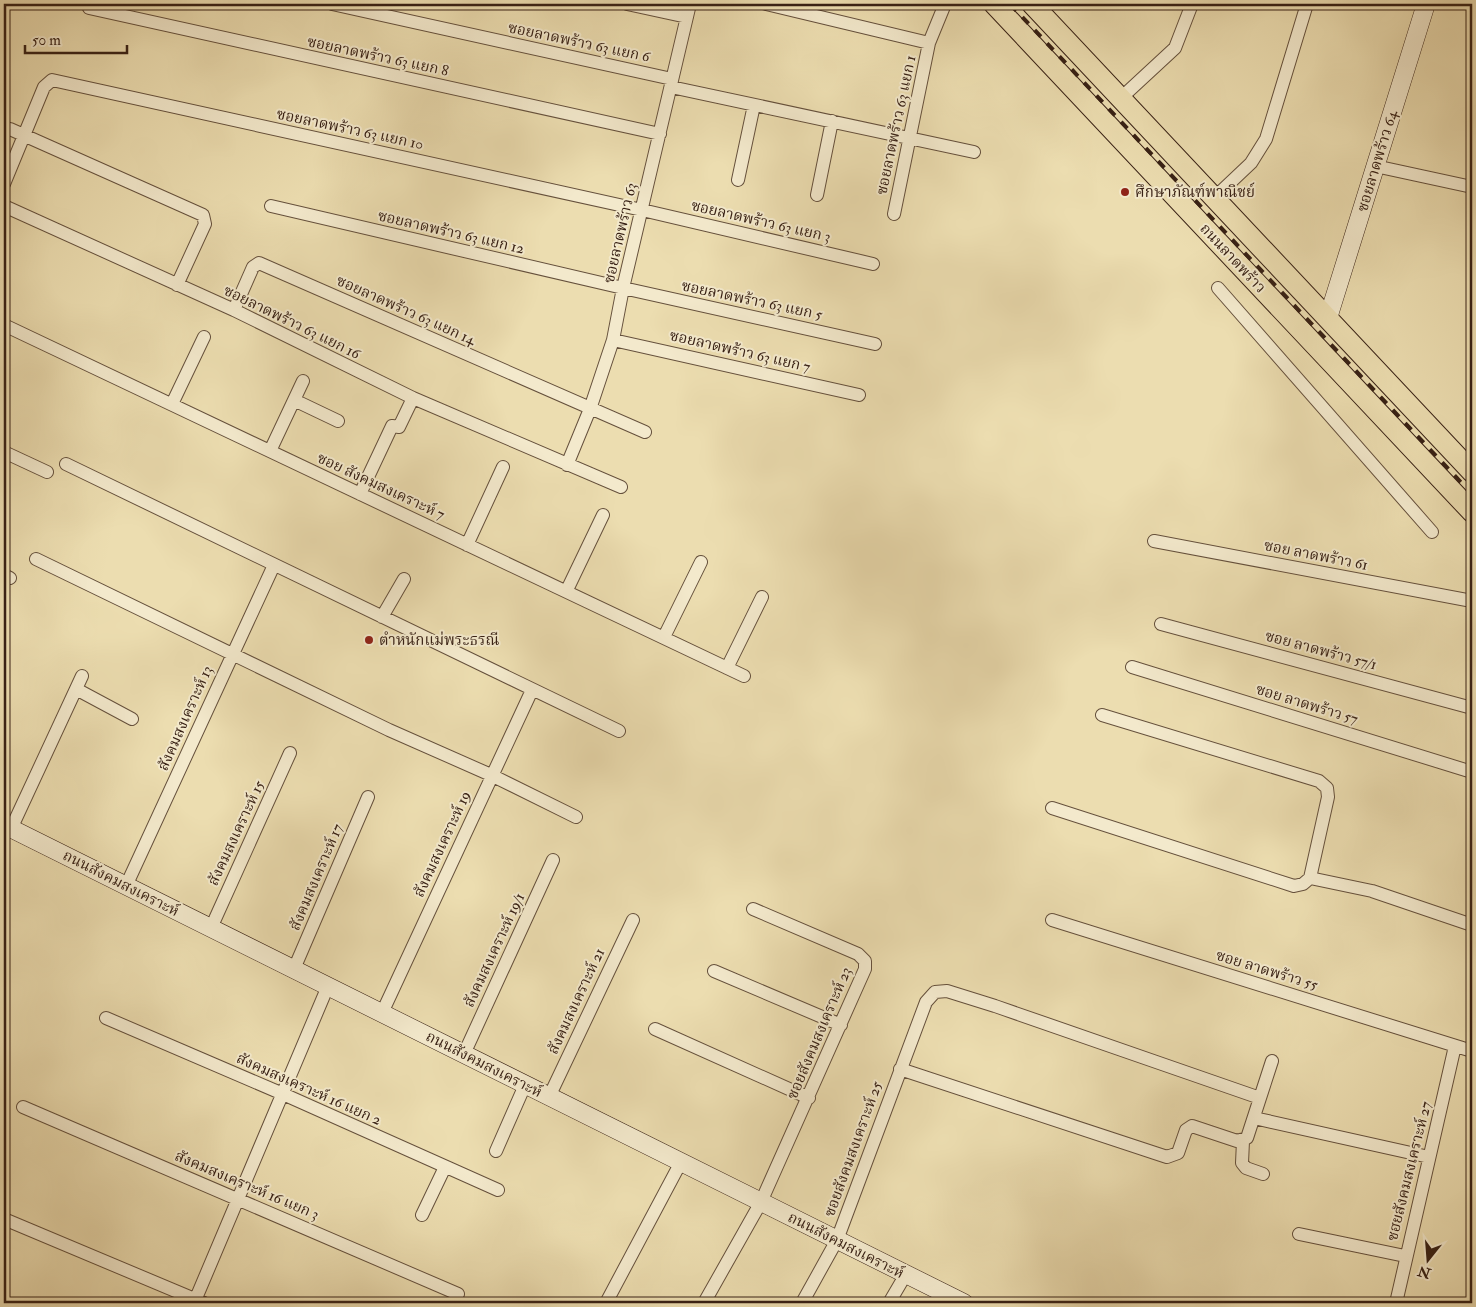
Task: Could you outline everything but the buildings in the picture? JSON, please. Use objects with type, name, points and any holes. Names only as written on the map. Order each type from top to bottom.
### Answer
[{"type":"main road","name":"ถนนลาดพร้าว","points":[[994,4],[1472,512]]},
{"type":"main road","name":"ซอยลาดพร้าว 64","points":[[1328,318],[1426,4]]},
{"type":"main road","name":"ถนนลาดพร้าว","points":[[1038,5],[1121,98],[1472,472]]},
{"type":"main road","points":[[1309,338],[1328,318]]},
{"type":"main road","name":"ถนนสังคมสงเคราะห์","points":[[8,827],[964,1303]]},
{"type":"street","name":"ซอยลาดพร้าว 63 แยก 6","points":[[332,4],[672,83],[754,105],[974,152]]},
{"type":"street","points":[[627,4],[687,17]]},
{"type":"street","name":"ซอยลาดพร้าว 63","points":[[567,465],[590,409],[613,340],[623,288],[690,4]]},
{"type":"street","points":[[766,4],[929,43],[945,4]]},
{"type":"street","points":[[1121,98],[1176,48],[1192,4]]},
{"type":"street","points":[[1214,198],[1251,162],[1266,139],[1307,4]]},
{"type":"street","name":"ซอยลาดพร้าว 63 แยก 8","points":[[89,8],[660,134]]},
{"type":"street","name":"ซอยลาดพร้าว 63 แยก 1","points":[[894,214],[929,43]]},
{"type":"street","name":"ซอยลาดพร้าว 63 แยก 10","points":[[24,135],[44,87],[52,80],[642,210]]},
{"type":"street","points":[[738,180],[754,105]]},
{"type":"street","points":[[817,195],[832,122]]},
{"type":"street","points":[[10,129],[203,215],[205,224],[177,285]]},
{"type":"street","points":[[4,184],[24,135]]},
{"type":"street","points":[[1375,166],[1472,187]]},
{"type":"street","name":"ซอยลาดพร้าว 63 แยก 16","points":[[4,206],[234,310],[412,398],[621,487]]},
{"type":"street","name":"ซอยลาดพร้าว 63 แยก 12","points":[[271,206],[623,288]]},
{"type":"street","name":"ซอยลาดพร้าว 63 แยก 3","points":[[642,210],[873,264]]},
{"type":"street","name":"ซอยลาดพร้าว 63 แยก 14","points":[[234,310],[253,267],[259,263],[590,409]]},
{"type":"street","name":"ซอยลาดพร้าว 63 แยก 5","points":[[623,288],[875,344]]},
{"type":"street","points":[[1218,288],[1432,532]]},
{"type":"street","name":"ซอย สังคมสงเคราะห์ 7","points":[[5,328],[172,404],[467,545],[567,590],[744,676]]},
{"type":"street","points":[[172,404],[204,337]]},
{"type":"street","name":"ซอยลาดพร้าว 63 แยก 7","points":[[613,340],[859,395]]},
{"type":"street","points":[[270,451],[303,381]]},
{"type":"street","points":[[360,494],[392,426],[400,427],[412,398]]},
{"type":"street","points":[[294,400],[338,422]]},
{"type":"street","points":[[590,409],[645,432]]},
{"type":"street","points":[[4,452],[47,472]]},
{"type":"street","points":[[66,464],[620,731]]},
{"type":"street","points":[[467,545],[503,468]]},
{"type":"street","points":[[567,590],[603,515]]},
{"type":"street","name":"ซอย ลาดพร้าว 61","points":[[1154,540],[1472,601]]},
{"type":"street","points":[[36,559],[389,730],[491,775],[576,817]]},
{"type":"street","points":[[664,637],[701,562]]},
{"type":"street","name":"สังคมสงเคราะห์ 13","points":[[126,886],[274,565]]},
{"type":"street","points":[[382,617],[404,579]]},
{"type":"street","points":[[727,668],[762,597]]},
{"type":"street","name":"ซอย ลาดพร้าว 57/1","points":[[1161,624],[1472,708]]},
{"type":"street","name":"ซอย ลาดพร้าว 57","points":[[1132,667],[1472,772]]},
{"type":"street","points":[[8,827],[82,676]]},
{"type":"street","points":[[76,689],[132,719]]},
{"type":"street","name":"สังคมสงเคราะห์ 19","points":[[382,1013],[532,690]]},
{"type":"street","points":[[1052,808],[1294,886],[1303,884],[1310,878],[1328,797],[1327,788],[1318,781],[1102,715]]},
{"type":"street","name":"สังคมสงเคราะห์ 15","points":[[210,928],[290,753]]},
{"type":"street","name":"สังคมสงเคราะห์ 17","points":[[294,969],[368,797]]},
{"type":"street","name":"สังคมสงเคราะห์ 19/1","points":[[464,1054],[554,860]]},
{"type":"street","points":[[1310,878],[1372,891],[1472,926]]},
{"type":"street","name":"ซอยสังคมสงเคราะห์ 23","points":[[704,1303],[761,1202],[865,969],[865,961],[858,954],[753,909]]},
{"type":"street","name":"สังคมสงเคราะห์ 21","points":[[549,1097],[632,920]]},
{"type":"street","name":"ซอย ลาดพร้าว 55","points":[[1052,920],[1472,1051]]},
{"type":"street","points":[[714,971],[841,1025]]},
{"type":"street","points":[[4,1220],[198,1302],[328,986]]},
{"type":"street","name":"ซอยสังคมสงเคราะห์ 25","points":[[802,1303],[837,1240],[926,1002],[935,992],[947,991],[1260,1098]]},
{"type":"street","name":"สังคมสงเคราะห์ 16 แยก 2","points":[[106,1018],[283,1094],[498,1190]]},
{"type":"street","points":[[655,1029],[809,1098]]},
{"type":"street","name":"ซฮยสังคมสงเคราะห์ 27","points":[[1396,1303],[1405,1256],[1455,1046]]},
{"type":"street","points":[[1263,1174],[1246,1168],[1242,1163],[1243,1141],[1249,1134],[1272,1061]]},
{"type":"street","points":[[900,1069],[1167,1157],[1178,1153],[1186,1130],[1192,1126],[1237,1141],[1243,1141]]},
{"type":"street","points":[[496,1151],[525,1085]]},
{"type":"street","name":"สังคมสงเคราะห์ 16 แยก 3","points":[[23,1107],[458,1294]]},
{"type":"street","points":[[1254,1118],[1429,1157]]},
{"type":"street","points":[[606,1303],[681,1162]]},
{"type":"street","points":[[422,1215],[445,1167]]},
{"type":"street","points":[[1299,1234],[1405,1256]]},
{"type":"street","points":[[889,1303],[906,1274]]},
{"type":"railway","points":[[1010,4],[1472,494]]},
{"type":"place","name":"ศึกษาภัณฑ์พาณิชย์","points":[[1125,192]]},
{"type":"place","name":"ตำหนักแม่พระธรณี","points":[[369,640]]}]
